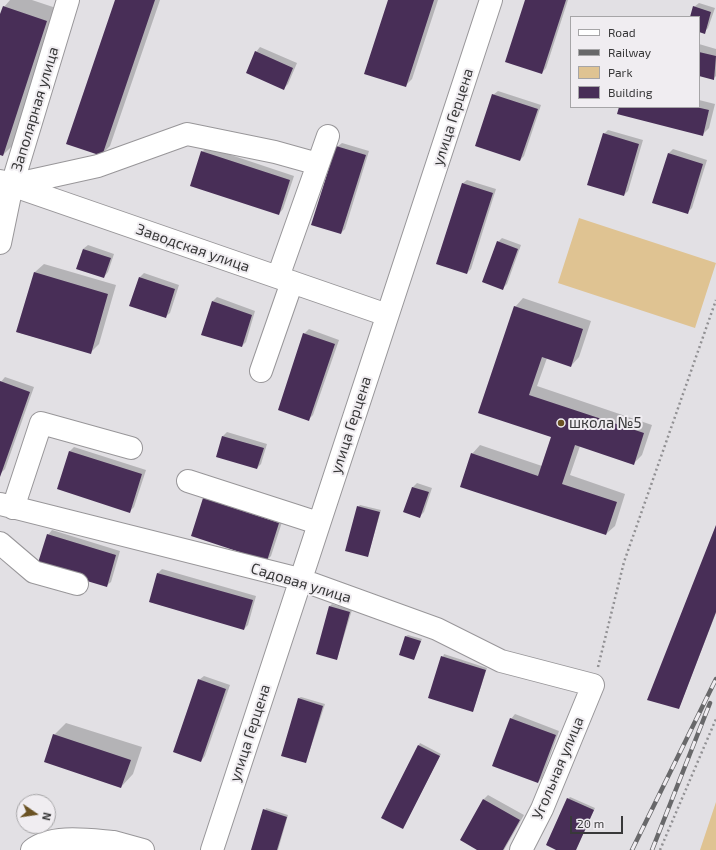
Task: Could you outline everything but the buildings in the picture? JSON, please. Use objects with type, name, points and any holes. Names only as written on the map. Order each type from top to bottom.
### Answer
[{"type":"street","name":"Заполярная улица","points":[[0,243],[6,183],[68,0]]},
{"type":"street","name":"улица Герцена","points":[[212,850],[299,579],[490,0]]},
{"type":"street","points":[[6,183],[98,166],[187,134],[275,152],[318,164]]},
{"type":"street","points":[[261,371],[285,279],[318,164],[328,136]]},
{"type":"street","name":"Заводская улица","points":[[6,183],[387,315]]},
{"type":"street","points":[[6,506],[41,423],[131,448]]},
{"type":"street","points":[[188,481],[318,523]]},
{"type":"street","name":"Садовая улица","points":[[6,506],[299,579],[437,629],[501,660],[593,685]]},
{"type":"street","points":[[0,543],[34,572],[77,584]]},
{"type":"street","name":"Угольная улица","points":[[521,850],[542,810],[593,685]]},
{"type":"street","points":[[32,850],[39,844],[74,838],[112,846],[143,850]]},
{"type":"path","points":[[593,685],[624,562],[716,300]]},
{"type":"path","points":[[660,850],[716,719]]},
{"type":"green space","points":[[579,218],[716,263],[695,328],[558,283]]},
{"type":"green space","points":[[716,802],[716,850],[700,850]]},
{"type":"railway","points":[[632,850],[716,679]]},
{"type":"railway","points":[[652,850],[710,703]]},
{"type":"place","name":"школа №5","points":[[561,423]]}]
